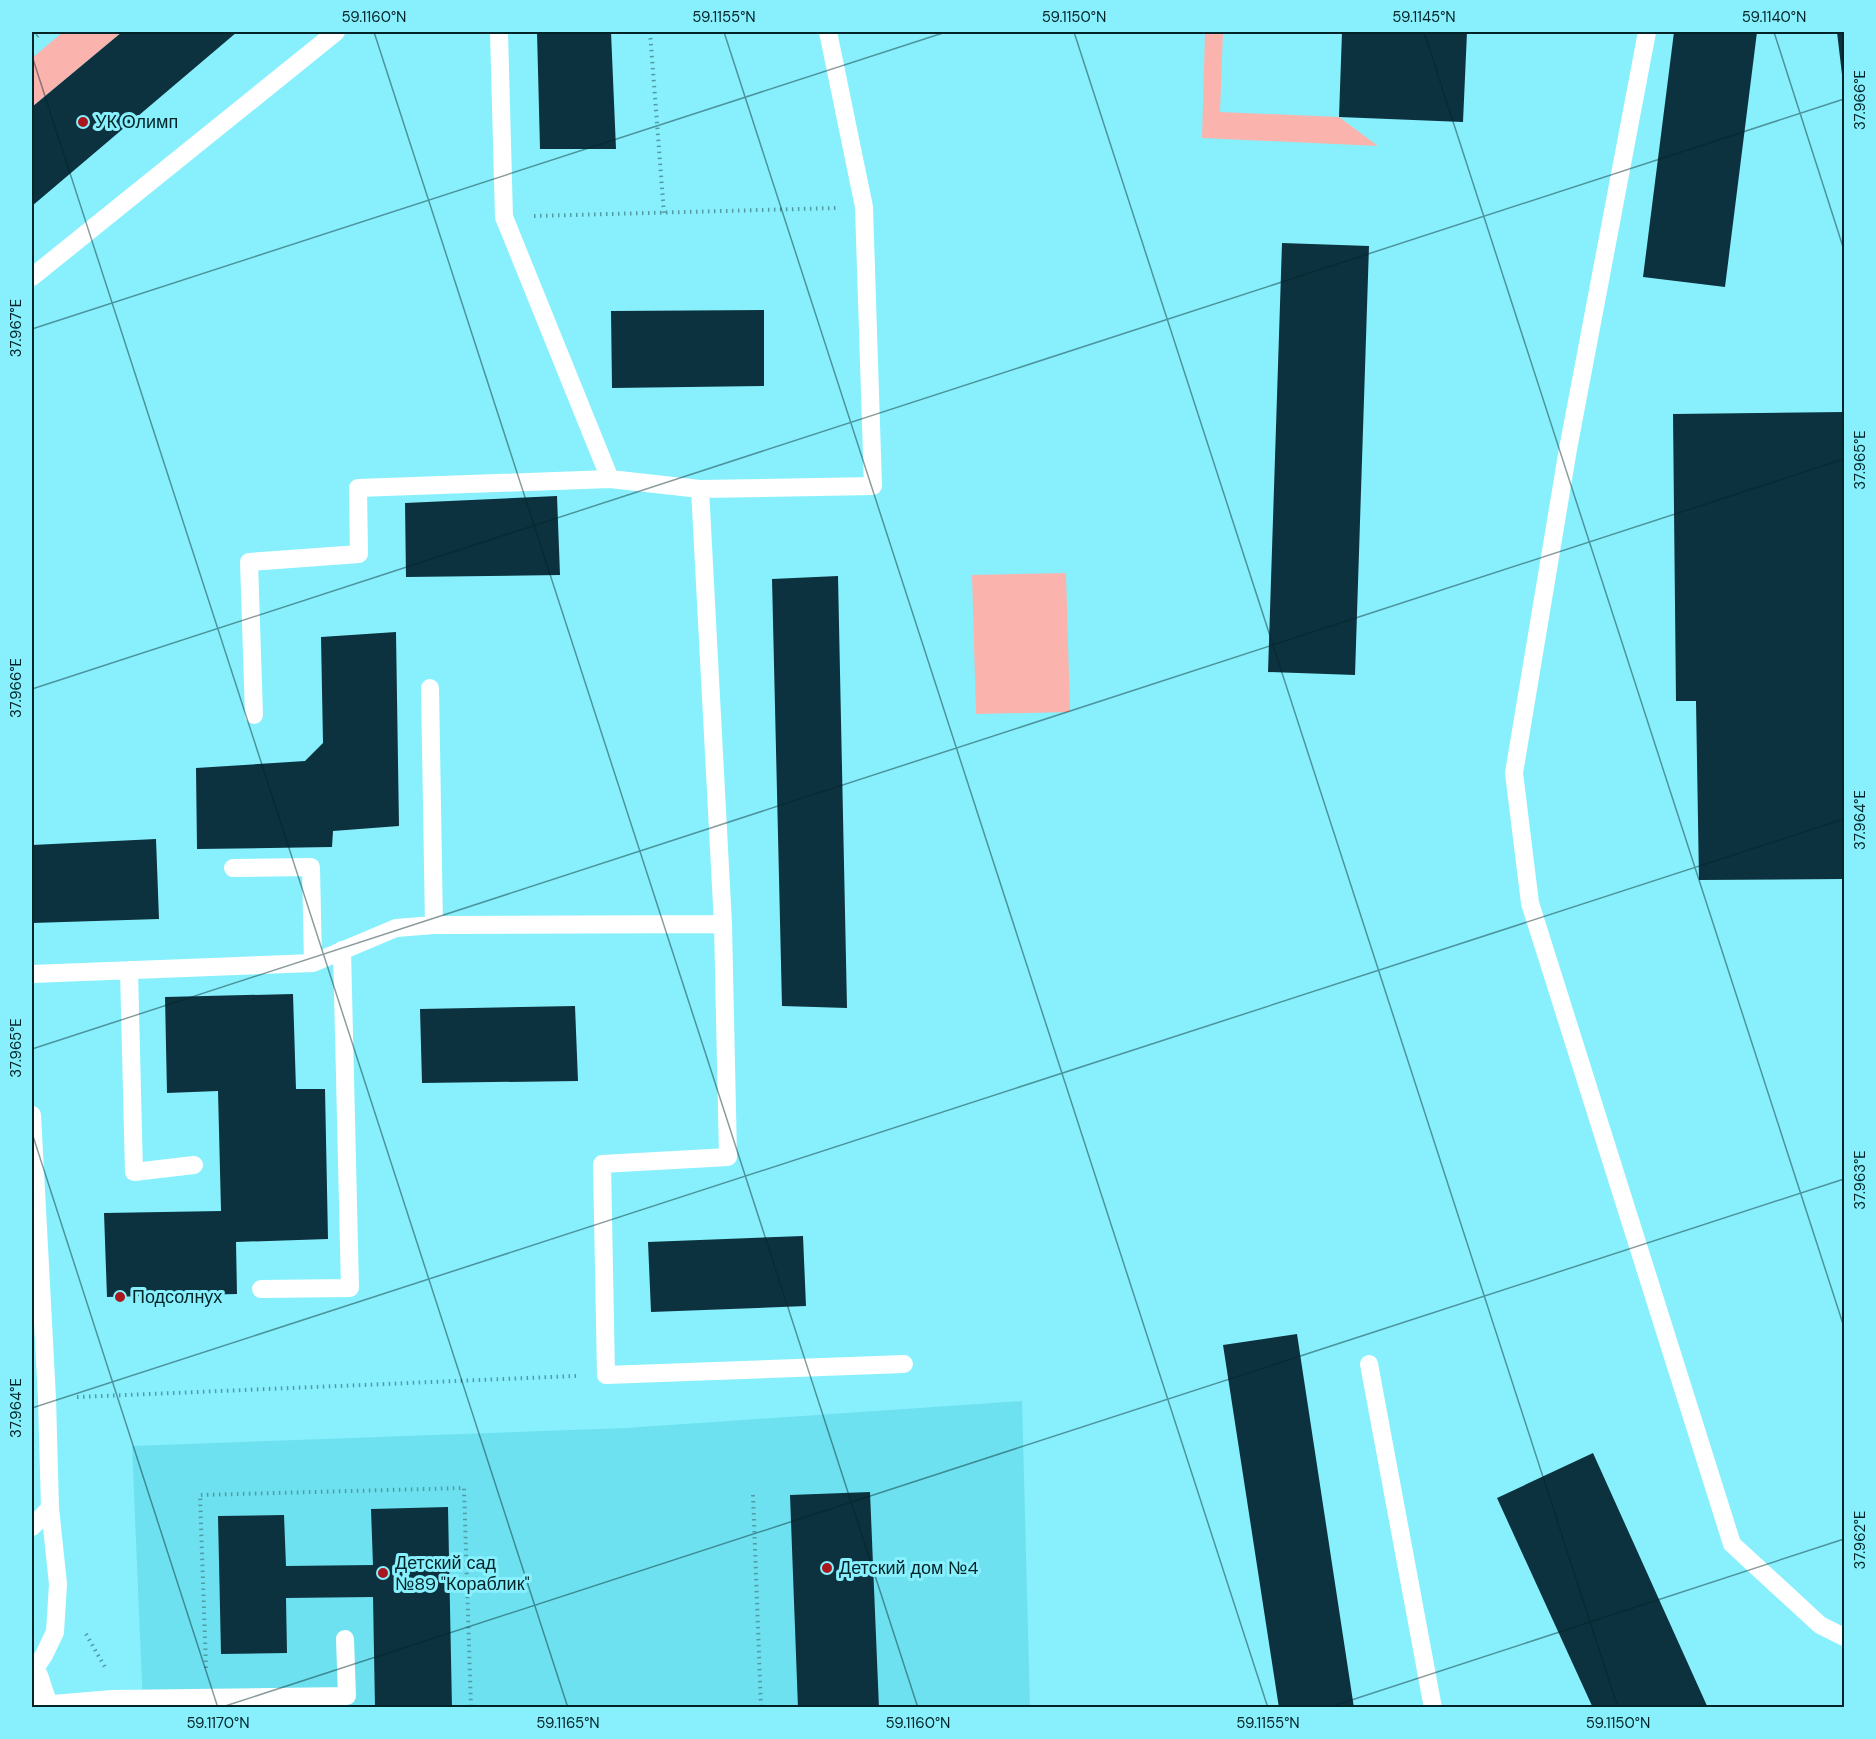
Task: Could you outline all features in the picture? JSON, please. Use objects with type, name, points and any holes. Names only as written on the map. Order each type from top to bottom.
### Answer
[{"type":"lane","points":[[32,277],[336,32]]},
{"type":"lane","points":[[499,32],[504,217],[610,479]]},
{"type":"lane","points":[[254,715],[249,562],[358,554],[358,488],[610,479],[700,489],[873,486],[864,207],[828,32]]},
{"type":"lane","points":[[1647,32],[1568,449],[1514,773],[1530,903],[1732,1544],[1820,1625],[1845,1637]]},
{"type":"lane","points":[[700,489],[723,924],[728,1157],[602,1164],[606,1375],[904,1364]]},
{"type":"lane","points":[[430,688],[434,925]]},
{"type":"lane","points":[[233,868],[311,867],[314,963]]},
{"type":"lane","points":[[32,974],[314,963],[396,928],[434,925],[723,924]]},
{"type":"lane","points":[[261,1289],[350,1288],[342,950]]},
{"type":"lane","points":[[129,970],[135,1172],[194,1165]]},
{"type":"lane","points":[[32,1115],[33,1181],[47,1398],[50,1508],[58,1584],[55,1632],[32,1673]]},
{"type":"lane","points":[[1369,1364],[1432,1707]]},
{"type":"lane","points":[[32,1527],[50,1508]]},
{"type":"lane","points":[[38,1697],[112,1699],[347,1696],[345,1639]]},
{"type":"path","points":[[32,40],[42,32]]},
{"type":"path","points":[[650,32],[664,214]]},
{"type":"path","points":[[504,217],[864,207]]},
{"type":"path","points":[[47,1398],[606,1375]]},
{"type":"path","points":[[207,1698],[200,1495],[464,1488],[471,1707]]},
{"type":"path","points":[[753,1495],[761,1707]]},
{"type":"shaded area","points":[[63,32],[122,32],[32,107],[32,58]]},
{"type":"shaded area","points":[[1205,32],[1223,32],[1220,112],[1339,117],[1378,146],[1202,138]]},
{"type":"shaded area","points":[[1066,573],[1070,712],[976,714],[972,575]]},
{"type":"shaded area","points":[[1022,1401],[1030,1707],[143,1707],[132,1446],[626,1428]]},
{"type":"building","points":[[122,32],[237,32],[32,206],[32,107]]},
{"type":"building","points":[[537,32],[611,32],[616,149],[540,149]]},
{"type":"building","points":[[1342,32],[1467,32],[1463,122],[1339,117]]},
{"type":"building","points":[[1674,32],[1757,32],[1725,287],[1643,277]]},
{"type":"building","points":[[1837,32],[1844,32],[1844,83],[1843,83]]},
{"type":"building","points":[[1282,243],[1369,246],[1355,675],[1268,672]]},
{"type":"building","points":[[764,310],[764,386],[612,388],[611,311]]},
{"type":"building","points":[[1844,412],[1844,879],[1699,880],[1696,701],[1676,701],[1673,414]]},
{"type":"building","points":[[557,496],[560,575],[406,577],[405,503]]},
{"type":"building","points":[[838,576],[847,1008],[782,1006],[772,579]]},
{"type":"building","points":[[396,632],[399,826],[333,831],[332,847],[197,849],[196,768],[305,761],[323,743],[321,637]]},
{"type":"building","points":[[156,839],[159,919],[32,923],[32,845]]},
{"type":"building","points":[[293,994],[296,1089],[325,1089],[328,1239],[236,1242],[237,1294],[107,1297],[104,1213],[221,1211],[218,1091],[167,1093],[165,997]]},
{"type":"building","points":[[575,1006],[578,1081],[422,1083],[420,1009]]},
{"type":"building","points":[[803,1236],[806,1306],[651,1312],[648,1242]]},
{"type":"building","points":[[1297,1334],[1354,1708],[1279,1708],[1223,1345]]},
{"type":"building","points":[[1593,1453],[1708,1708],[1593,1708],[1497,1498]]},
{"type":"building","points":[[870,1492],[879,1708],[798,1708],[790,1495]]},
{"type":"building","points":[[448,1507],[452,1708],[375,1708],[373,1597],[286,1598],[287,1653],[221,1654],[218,1516],[284,1515],[286,1566],[373,1565],[371,1509]]},
{"type":"place","name":"УК Олимп","points":[[83,122]]},
{"type":"place","name":"Подсолнух","points":[[120,1297]]},
{"type":"place","name":"Детский дом №4","points":[[827,1568]]},
{"type":"place","name":"Детский сад №89 \"Кораблик\"","points":[[383,1573]]}]
